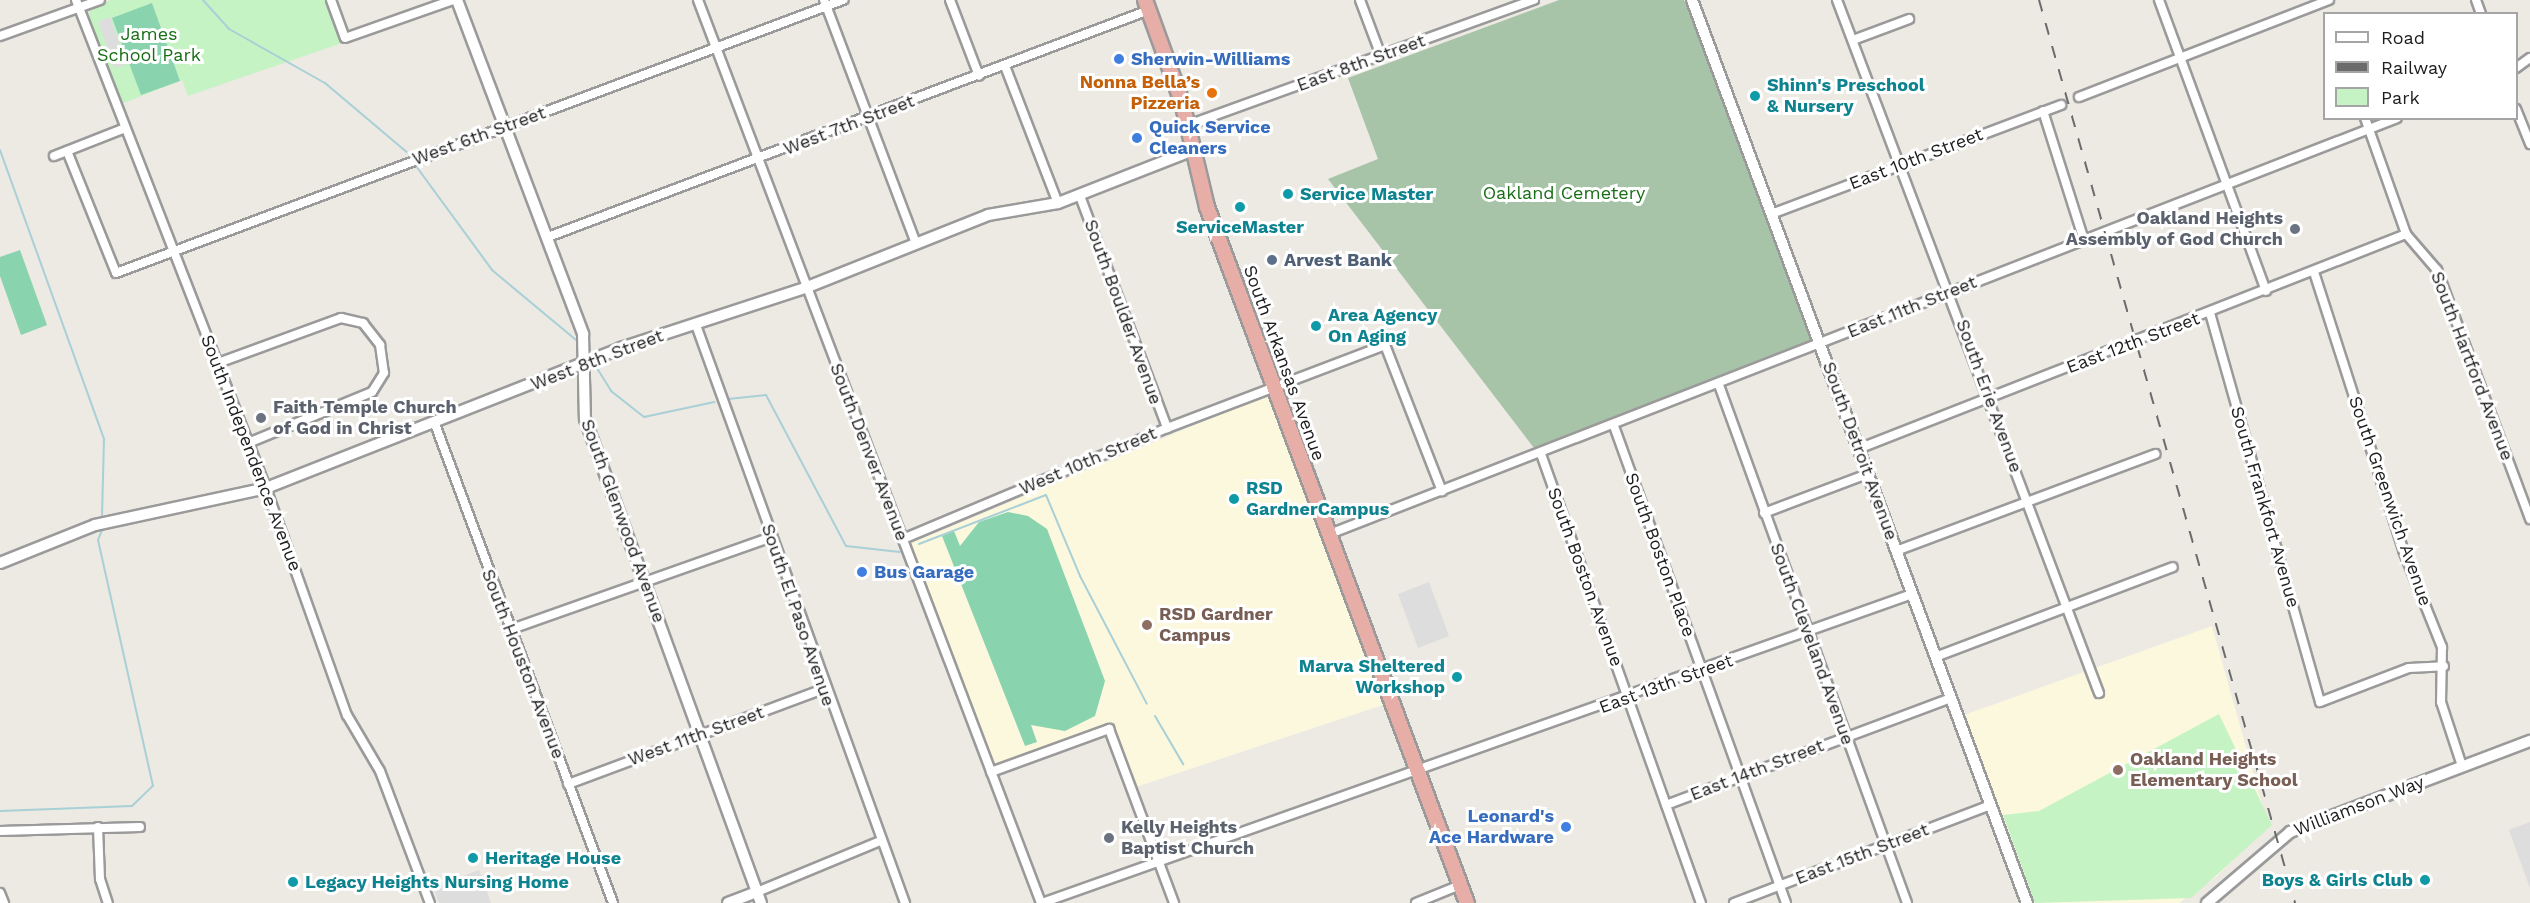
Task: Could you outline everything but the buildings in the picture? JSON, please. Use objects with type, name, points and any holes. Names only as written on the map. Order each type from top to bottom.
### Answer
[{"type":"highway","name":"South Arkansas Avenue","points":[[1147,5],[1188,125],[1207,207],[1327,535],[1467,903]]},
{"type":"street","points":[[0,36],[78,4],[100,0]]},
{"type":"street","points":[[331,0],[345,38],[453,0]]},
{"type":"street","name":"South Glenwood Avenue","points":[[457,0],[583,334],[585,419],[759,898]]},
{"type":"street","name":"South Denver Avenue","points":[[698,0],[805,288],[1041,903]]},
{"type":"street","name":"West 6th Street","points":[[67,151],[116,273],[506,125],[717,49],[826,3],[843,0]]},
{"type":"street","points":[[950,0],[979,76]]},
{"type":"street","points":[[1360,0],[1381,56]]},
{"type":"street","name":"East 8th Street","points":[[1188,125],[1381,56],[1520,2],[1534,0]]},
{"type":"street","name":"South Detroit Avenue","points":[[1692,0],[2027,903]]},
{"type":"street","name":"South Erie Avenue","points":[[1837,0],[1950,291],[2099,693]]},
{"type":"street","points":[[2159,0],[2182,57],[2266,291]]},
{"type":"street","points":[[2079,97],[2324,1]]},
{"type":"street","points":[[826,3],[916,244]]},
{"type":"street","name":"South Independence Avenue","points":[[78,4],[266,488],[347,715],[380,771],[430,903]]},
{"type":"street","name":"West 7th Street","points":[[548,237],[1005,66],[1147,5]]},
{"type":"street","points":[[1853,40],[1909,19]]},
{"type":"street","points":[[2518,67],[2530,58]]},
{"type":"street","points":[[1005,66],[1058,203]]},
{"type":"street","name":"East 10th Street","points":[[1771,214],[2061,105]]},
{"type":"street","points":[[2043,111],[2084,240]]},
{"type":"street","points":[[2518,112],[2530,144]]},
{"type":"street","name":"South Hartford Avenue","points":[[2366,120],[2406,234],[2437,270],[2530,519]]},
{"type":"street","name":"East 11th Street","points":[[1327,535],[1614,426],[1950,291],[2392,120]]},
{"type":"street","points":[[54,156],[125,128]]},
{"type":"street","name":"West 8th Street","points":[[0,563],[95,525],[266,488],[435,424],[583,364],[805,288],[988,215],[1058,203],[1193,150]]},
{"type":"street","name":"South Boulder Avenue","points":[[1080,195],[1167,428]]},
{"type":"street","name":"East 12th Street","points":[[1858,449],[2210,313],[2406,234]]},
{"type":"street","name":"South Greenwich Avenue","points":[[2314,272],[2403,550],[2442,647],[2444,666],[2441,702],[2462,766]]},
{"type":"street","name":"South Frankfort Avenue","points":[[2210,313],[2320,702],[2409,668],[2444,666]]},
{"type":"street","points":[[218,363],[341,318],[363,323],[380,345],[384,373],[372,392],[248,442]]},
{"type":"street","name":"South El Paso Avenue","points":[[696,325],[824,689],[904,903]]},
{"type":"street","points":[[1274,388],[1385,345],[1442,491]]},
{"type":"street","name":"South Cleveland Avenue","points":[[1719,385],[1884,846],[1907,903]]},
{"type":"street","name":"West 10th Street","points":[[903,539],[1167,428],[1274,388]]},
{"type":"street","name":"South Houston Avenue","points":[[435,424],[509,630],[613,903]]},
{"type":"street","name":"South Boston Place","points":[[1614,426],[1786,903]]},
{"type":"street","name":"South Boston Avenue","points":[[1542,454],[1701,903]]},
{"type":"street","points":[[1896,551],[2155,454]]},
{"type":"street","points":[[1764,513],[1868,474]]},
{"type":"street","points":[[509,630],[771,537]]},
{"type":"street","points":[[1935,657],[2173,567]]},
{"type":"street","name":"East 13th Street","points":[[1041,903],[1628,698],[1912,594]]},
{"type":"street","name":"West 11th Street","points":[[568,784],[824,689]]},
{"type":"street","name":"East 14th Street","points":[[1666,805],[1950,698]]},
{"type":"street","points":[[991,772],[1109,729],[1174,903]]},
{"type":"street","name":"Williamson Way","points":[[2207,903],[2290,832],[2530,741]]},
{"type":"street","name":"East 15th Street","points":[[1734,903],[1990,805]]},
{"type":"street","points":[[98,827],[100,879],[108,903]]},
{"type":"street","points":[[0,831],[140,827]]},
{"type":"street","points":[[728,903],[759,898],[880,841]]},
{"type":"street","points":[[1416,903],[1460,885]]},
{"type":"street","points":[[0,893],[4,903]]},
{"type":"shaded area","points":[[110,17],[127,64],[114,68],[98,22]]},
{"type":"shaded area","name":"RSD Gardner Campus","points":[[1269,394],[1383,705],[1136,787],[1111,725],[994,767],[909,544]]},
{"type":"shaded area","points":[[1429,582],[1449,636],[1418,648],[1398,594]]},
{"type":"shaded area","name":"Oakland Heights Elementary School","points":[[2212,626],[2268,825],[2217,876],[2179,903],[2033,903],[1964,715]]},
{"type":"shaded area","points":[[2530,822],[2530,888],[2509,830]]},
{"type":"shaded area","points":[[479,870],[491,903],[439,903],[433,887]]},
{"type":"green space","name":"James School Park","points":[[111,0],[325,0],[342,43],[188,96],[182,80],[121,104],[89,16],[89,8]]},
{"type":"green space","name":"Oakland Cemetery","points":[[1559,0],[1684,0],[1814,341],[1698,394],[1534,448],[1328,179],[1378,159],[1348,78]]},
{"type":"green space","points":[[152,3],[180,81],[141,95],[112,18]]},
{"type":"green space","points":[[20,250],[47,325],[21,335],[0,276],[0,257]]},
{"type":"green space","points":[[1008,512],[1028,516],[1047,529],[1105,681],[1095,716],[1065,731],[1031,725],[1037,742],[1025,746],[942,536],[954,531],[960,546],[979,522]]},
{"type":"green space","points":[[2219,714],[2272,825],[2191,898],[2035,903],[2003,815],[2039,811]]},
{"type":"waterway","points":[[203,0],[229,29],[325,83],[409,154]]},
{"type":"waterway","points":[[0,150],[104,439],[102,516]]},
{"type":"waterway","points":[[416,166],[492,270],[576,340]]},
{"type":"waterway","points":[[595,365],[611,391],[644,417],[714,402]]},
{"type":"waterway","points":[[728,399],[766,395],[846,546],[900,552]]},
{"type":"waterway","points":[[919,544],[1046,495],[1080,576],[1147,704]]},
{"type":"waterway","points":[[0,811],[132,806],[153,786],[98,540],[102,530]]},
{"type":"waterway","points":[[1155,716],[1183,764]]},
{"type":"railway","points":[[2039,0],[2295,903]]},
{"type":"place","name":"Sherwin-Williams","points":[[1119,59]]},
{"type":"place","name":"Nonna Bella’s Pizzeria","points":[[1212,93]]},
{"type":"place","name":"Shinn's Preschool & Nursery","points":[[1755,96]]},
{"type":"place","name":"Quick Service Cleaners","points":[[1137,138]]},
{"type":"place","name":"Service Master","points":[[1288,194]]},
{"type":"place","name":"ServiceMaster","points":[[1240,207]]},
{"type":"place","name":"Oakland Heights Assembly of God Church","points":[[2295,229]]},
{"type":"place","name":"Arvest Bank","points":[[1272,260]]},
{"type":"place","name":"Area Agency On Aging","points":[[1316,326]]},
{"type":"place","name":"Faith Temple Church of God in Christ","points":[[261,418]]},
{"type":"place","name":"RSD GardnerCampus","points":[[1234,499]]},
{"type":"place","name":"Bus Garage","points":[[862,572]]},
{"type":"place","name":"RSD Gardner Campus","points":[[1147,625]]},
{"type":"place","name":"Marva Sheltered Workshop","points":[[1457,677]]},
{"type":"place","name":"Oakland Heights Elementary School","points":[[2118,770]]},
{"type":"place","name":"Leonard's Ace Hardware","points":[[1566,827]]},
{"type":"place","name":"Kelly Heights Baptist Church","points":[[1109,838]]},
{"type":"place","name":"Heritage House","points":[[473,858]]},
{"type":"place","name":"Boys & Girls Club","points":[[2425,880]]},
{"type":"place","name":"Legacy Heights Nursing Home","points":[[293,882]]}]
